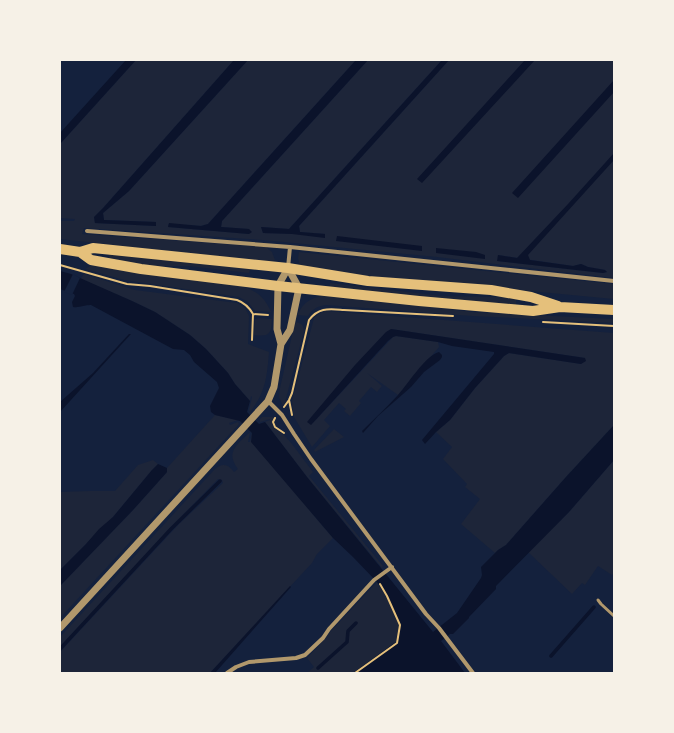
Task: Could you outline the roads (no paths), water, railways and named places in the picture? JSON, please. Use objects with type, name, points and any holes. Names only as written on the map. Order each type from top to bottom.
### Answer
[{"type":"main road","points":[[60,249],[80,252],[92,248],[288,268],[368,281],[491,290],[531,296],[560,307]]},
{"type":"main road","points":[[80,252],[91,260],[141,269],[278,286],[533,311],[560,307],[614,310]]},
{"type":"street","points":[[87,231],[290,247],[614,281]]},
{"type":"street","points":[[281,344],[277,329],[278,286],[288,268],[290,247]]},
{"type":"street","points":[[60,628],[245,428],[268,401],[274,386],[281,344],[290,330],[299,288],[288,268]]},
{"type":"street","points":[[268,401],[282,415],[311,459],[426,614],[439,628],[473,673]]},
{"type":"street","points":[[227,673],[236,667],[249,662],[296,658],[305,655],[323,638],[329,629],[374,580],[392,567]]},
{"type":"lane","points":[[598,600],[614,616]]},
{"type":"waterway","points":[[60,649],[171,529],[220,481]]},
{"type":"waterway","points":[[551,656],[594,607]]},
{"type":"waterway","points":[[318,668],[347,642],[348,631],[356,623]]}]
